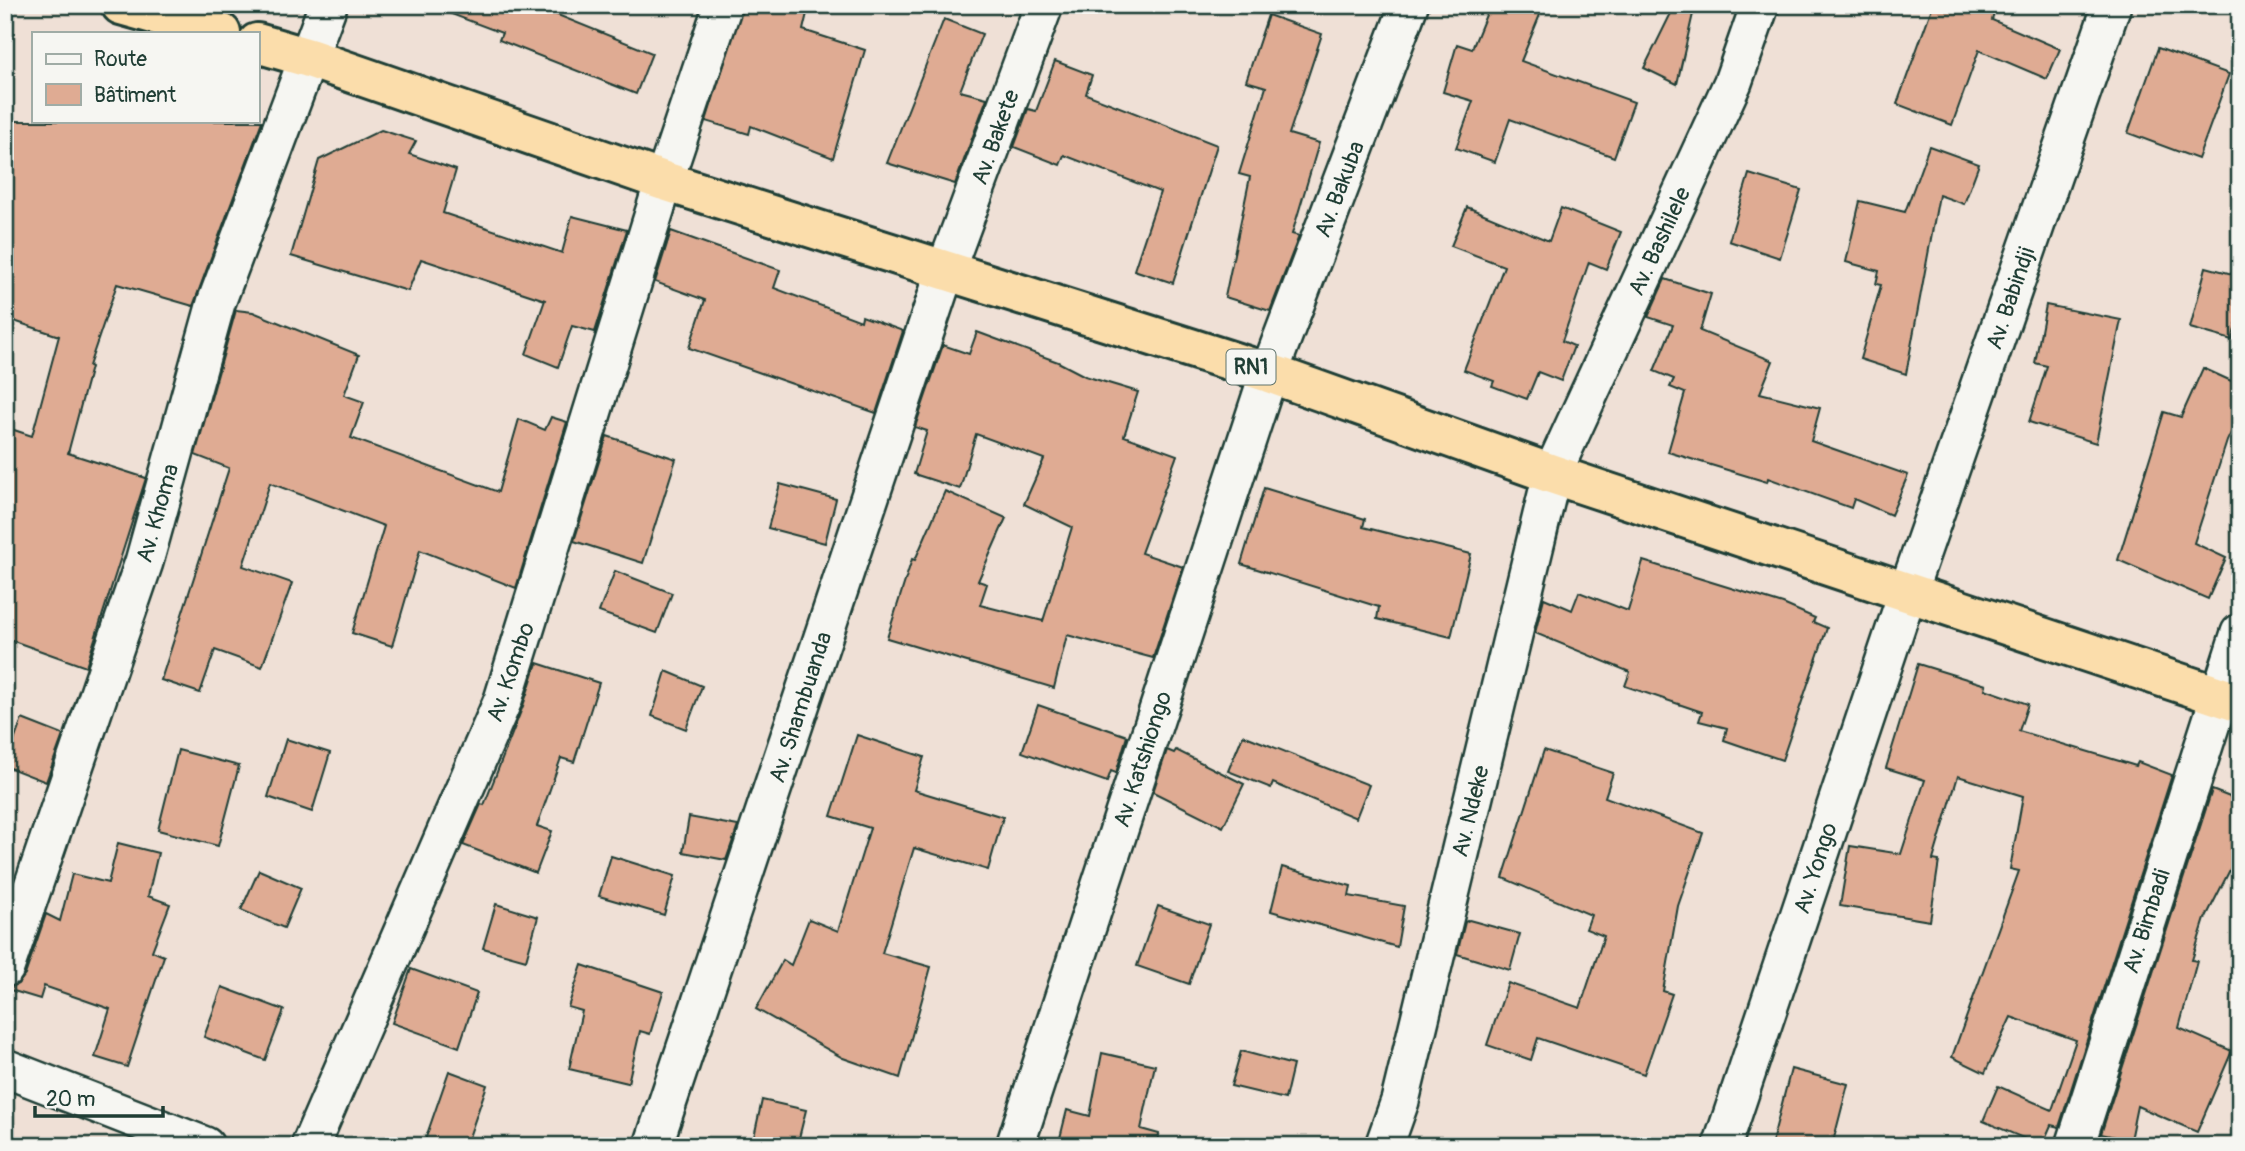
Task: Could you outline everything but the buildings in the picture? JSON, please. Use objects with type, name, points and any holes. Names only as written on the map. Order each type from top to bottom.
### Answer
[{"type":"highway","points":[[121,5],[217,32]]},
{"type":"highway","name":"RN1","points":[[259,44],[309,58],[664,181],[1269,373],[1552,474],[2229,699]]},
{"type":"street","name":"Av. Khoma","points":[[5,968],[144,562],[216,303],[328,5]]},
{"type":"street","name":"Av. Kombo","points":[[310,1146],[503,700],[664,181],[723,5]]},
{"type":"street","name":"Av. Bakete","points":[[946,269],[1044,5]]},
{"type":"street","name":"Av. Bakuba","points":[[1269,373],[1409,5]]},
{"type":"street","name":"Av. Bashilele","points":[[1552,474],[1733,82],[1760,5]]},
{"type":"street","name":"Av. Babindji","points":[[1908,591],[2112,5]]},
{"type":"street","name":"Av. Shambuanda","points":[[653,1146],[946,269]]},
{"type":"street","name":"Av. Katshiongo","points":[[1015,1146],[1269,373]]},
{"type":"street","name":"Av. Ndeke","points":[[1384,1146],[1400,1101],[1552,474]]},
{"type":"street","name":"Av. Yongo","points":[[1722,1146],[1908,591]]},
{"type":"street","name":"Av. Bimbadi","points":[[2075,1146],[2229,699],[2240,633]]},
{"type":"street","points":[[5,1068],[205,1146]]}]
